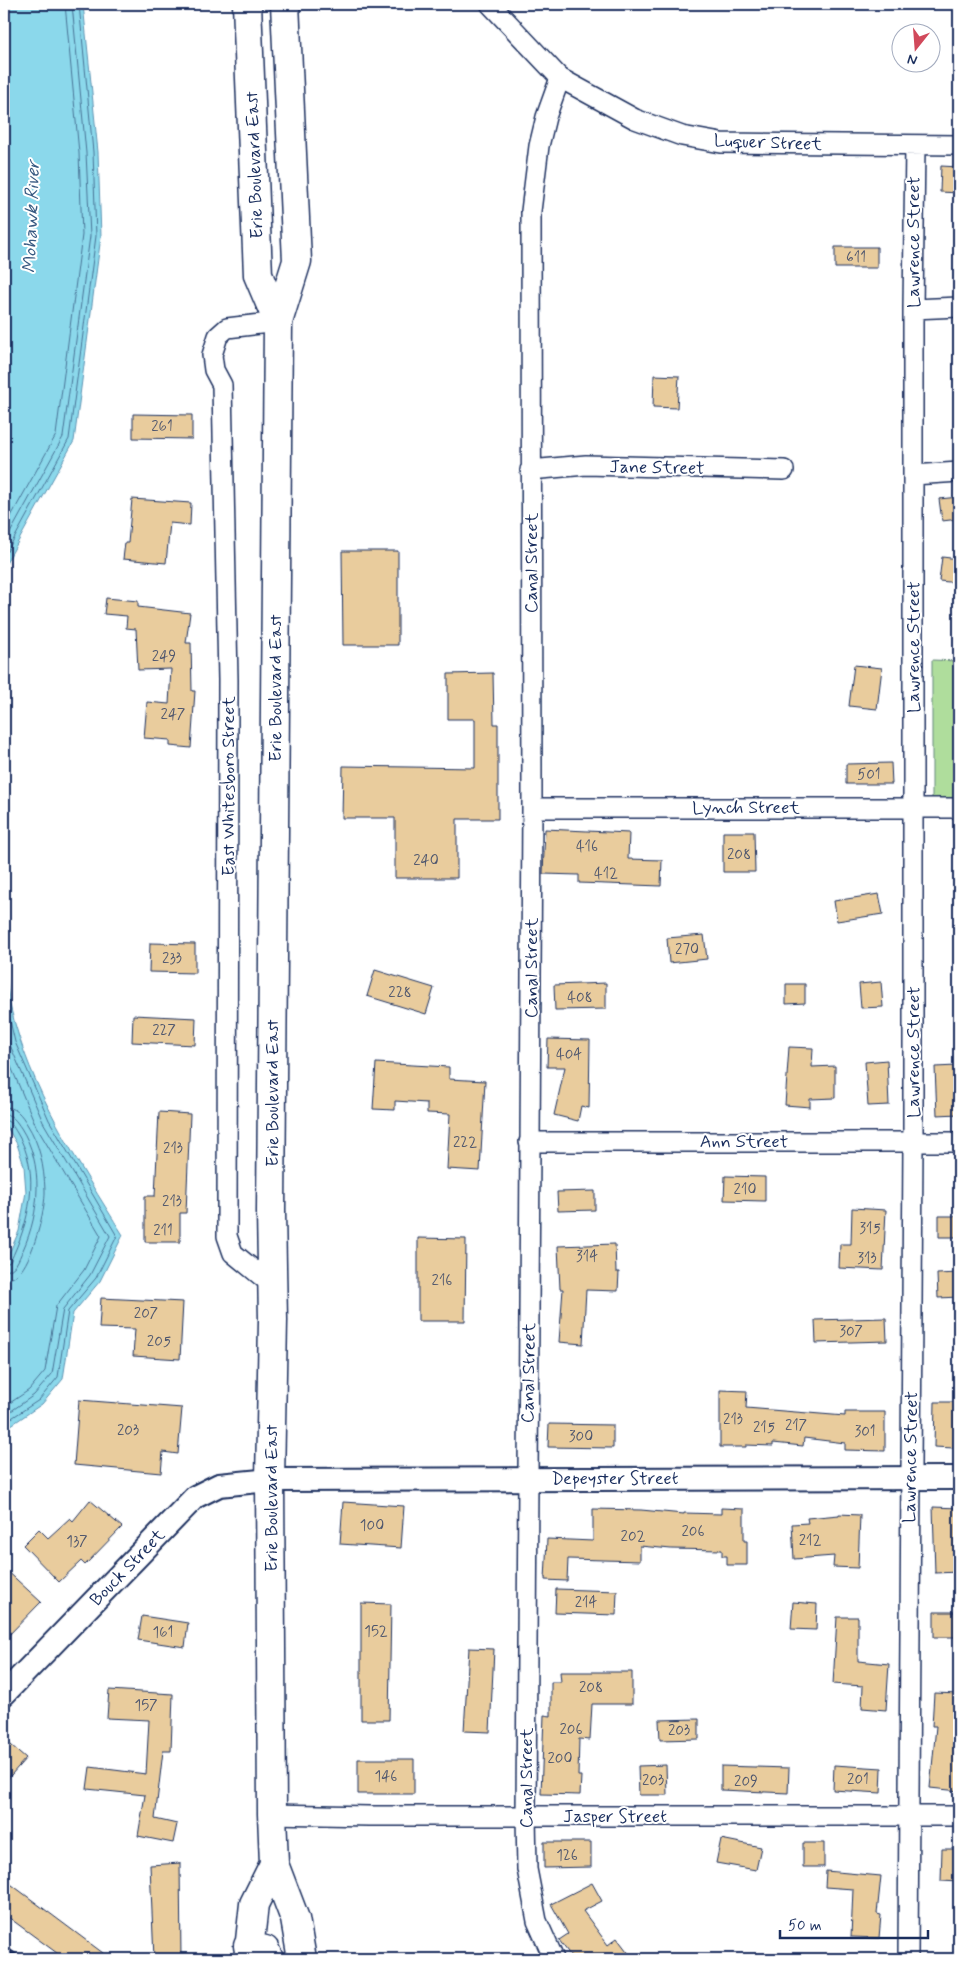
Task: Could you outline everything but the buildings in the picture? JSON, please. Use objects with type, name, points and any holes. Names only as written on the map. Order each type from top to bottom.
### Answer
[{"type":"main road","name":"Erie Boulevard East","points":[[247,4],[258,275],[278,322]]},
{"type":"main road","name":"Erie Boulevard East","points":[[285,4],[297,262],[278,322],[271,1284],[273,1320],[270,1480],[272,1814],[274,1864],[295,1919],[302,1959]]},
{"type":"main road","name":"Erie Boulevard East","points":[[252,1956],[254,1904],[274,1864]]},
{"type":"street","points":[[490,4],[560,78]]},
{"type":"street","name":"Luquer Street","points":[[560,78],[635,119],[682,136],[721,143],[959,145]]},
{"type":"street","name":"Canal Street","points":[[554,1959],[537,1921],[527,1869],[526,1816],[532,808],[530,470],[531,211],[539,146],[546,116],[560,78]]},
{"type":"street","name":"Lawrence Street","points":[[908,1959],[913,1142],[913,309],[915,145]]},
{"type":"street","points":[[913,309],[959,307]]},
{"type":"street","name":"East Whitesboro Street","points":[[271,1284],[233,1253],[226,1236],[228,680],[222,385],[214,370],[212,355],[218,336],[227,328],[278,322]]},
{"type":"street","name":"Jane Street","points":[[530,470],[586,465],[784,470]]},
{"type":"street","points":[[913,476],[959,472]]},
{"type":"street","name":"Lynch Street","points":[[532,808],[959,808]]},
{"type":"street","name":"Ann Street","points":[[530,1142],[959,1142]]},
{"type":"street","name":"Depeyster Street","points":[[270,1480],[959,1478]]},
{"type":"street","name":"Bouck Street","points":[[4,1694],[196,1497],[219,1485],[270,1480]]},
{"type":"street","name":"Jasper Street","points":[[272,1814],[369,1816],[959,1816]]},
{"type":"green space","points":[[932,660],[959,661],[959,808],[932,808]]},
{"type":"water","name":"Mohawk River","points":[[4,4],[83,4],[98,152],[101,236],[74,441],[4,567]]},
{"type":"water","points":[[4,944],[10,1005],[30,1066],[57,1124],[123,1235],[100,1281],[73,1313],[63,1379],[42,1404],[4,1430],[4,1265],[19,1231],[26,1192],[24,1166],[17,1144],[4,1122]]},
{"type":"railway","points":[[4,1947],[21,1959]]}]
